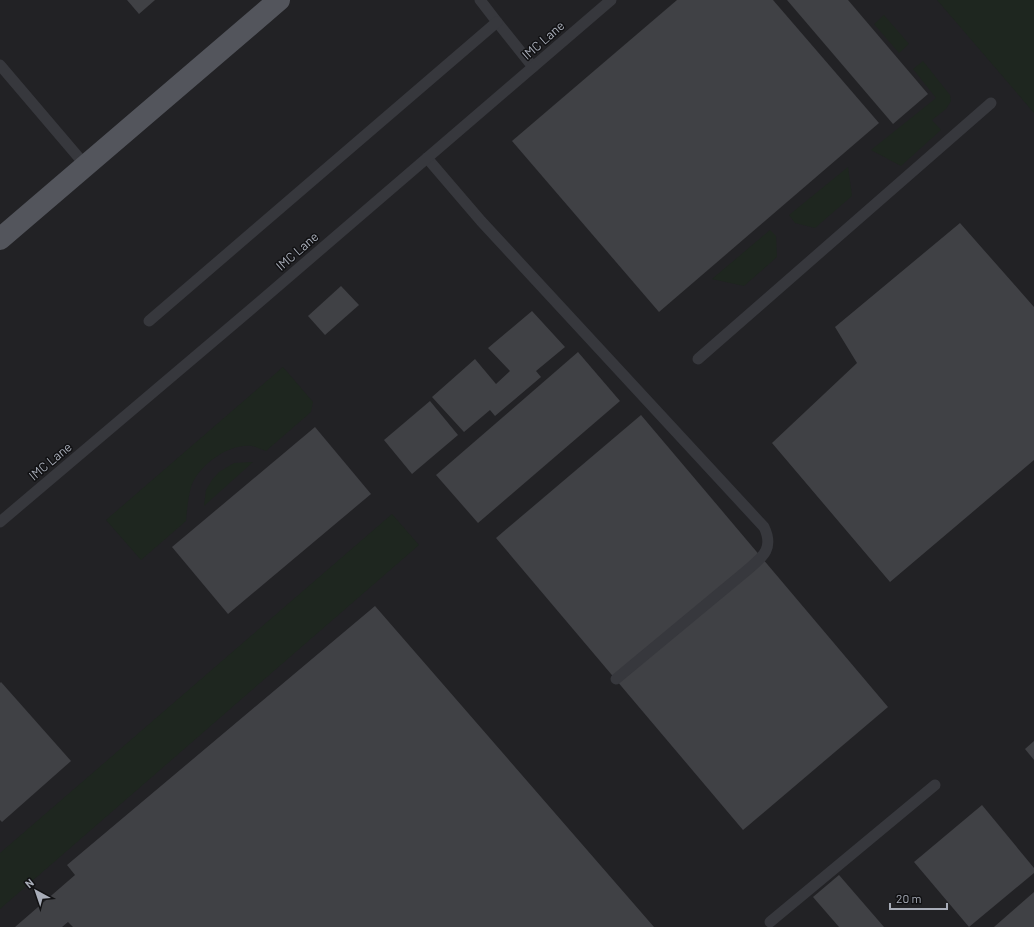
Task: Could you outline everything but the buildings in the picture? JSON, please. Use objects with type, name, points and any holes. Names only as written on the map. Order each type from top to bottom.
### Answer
[{"type":"main road","points":[[0,239],[279,0]]},
{"type":"lane","points":[[480,0],[533,67]]},
{"type":"lane","name":"IMC Lane","points":[[0,522],[243,316],[611,0]]},
{"type":"lane","points":[[149,321],[496,22]]},
{"type":"lane","points":[[0,65],[86,166]]},
{"type":"lane","points":[[698,359],[991,103]]},
{"type":"lane","points":[[427,158],[500,241],[764,527],[767,534],[769,543],[764,555],[616,678]]},
{"type":"lane","points":[[770,922],[935,785]]},
{"type":"shaded area","points":[[0,0],[1034,0],[1034,927],[0,927]]},
{"type":"shaded area","points":[[937,0],[1034,0],[1034,113]]},
{"type":"shaded area","points":[[884,15],[909,44],[899,53],[874,24]]},
{"type":"shaded area","points":[[923,61],[950,95],[951,101],[946,109],[932,120],[941,130],[901,166],[871,150],[936,98],[913,69]]},
{"type":"shaded area","points":[[848,167],[852,196],[815,228],[795,223],[789,215]]},
{"type":"shaded area","points":[[770,230],[776,236],[777,257],[744,286],[712,279]]},
{"type":"shaded area","points":[[283,367],[313,402],[311,412],[266,451],[252,446],[233,448],[224,452],[207,464],[200,471],[191,487],[186,521],[141,560],[106,520]]},
{"type":"shaded area","points":[[253,462],[204,506],[206,490],[219,472],[234,463]]},
{"type":"shaded area","points":[[392,514],[419,545],[0,909],[0,853]]}]
